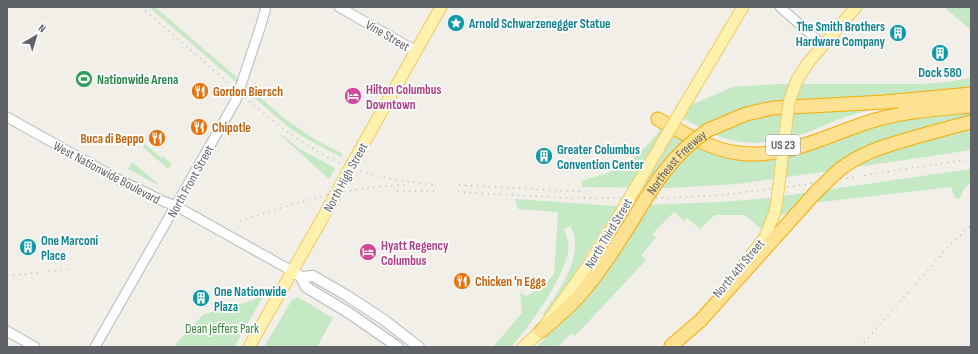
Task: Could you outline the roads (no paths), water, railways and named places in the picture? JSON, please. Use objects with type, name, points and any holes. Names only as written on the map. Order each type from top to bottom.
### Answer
[{"type":"highway","name":"Northeast Freeway","points":[[541,331],[569,306],[588,285],[610,256],[651,189],[667,167],[695,139],[708,130],[746,114],[773,108],[940,98],[971,94]]},
{"type":"highway","points":[[940,98],[865,116],[784,144],[762,148],[735,146],[721,143],[660,115],[699,141],[719,149],[737,153],[759,154],[784,151],[877,119],[922,111],[971,106]]},
{"type":"highway","points":[[671,347],[701,320],[816,192],[839,170],[851,161],[876,149],[971,122]]},
{"type":"main road","name":"North High Street","points":[[249,347],[297,274],[322,219],[441,7]]},
{"type":"main road","name":"North Third Street","points":[[523,347],[541,331],[589,264],[743,7]]},
{"type":"main road","name":"North 4th Street","points":[[671,347],[749,258],[765,237],[775,212],[789,102],[797,80],[807,64],[856,7]]},
{"type":"main road","points":[[297,274],[306,287],[349,313],[398,347]]},
{"type":"main road","points":[[297,274],[313,276],[346,295],[384,320],[419,347]]},
{"type":"street","name":"North Front Street","points":[[95,347],[236,100],[266,7]]},
{"type":"street","name":"Vine Street","points":[[339,7],[416,51]]},
{"type":"street","points":[[780,7],[823,45]]},
{"type":"street","name":"West Nationwide Boulevard","points":[[7,117],[116,178],[176,206],[297,274]]},
{"type":"street","points":[[7,331],[35,347]]},
{"type":"railway","points":[[141,7],[259,109],[308,146],[344,165],[363,172],[435,185]]},
{"type":"railway","points":[[458,192],[568,198],[669,198],[721,195],[788,187],[971,159]]},
{"type":"railway","points":[[240,221],[302,202],[343,192],[385,186],[407,185]]},
{"type":"railway","points":[[459,185],[587,192]]},
{"type":"railway","points":[[397,191],[437,191]]},
{"type":"railway","points":[[860,347],[951,244],[971,225]]},
{"type":"railway","points":[[7,276],[70,269]]},
{"type":"place","name":"Arnold Schwarzenegger Statue","points":[[456,23]]},
{"type":"place","name":"The Smith Brothers Hardware Company","points":[[898,33]]},
{"type":"place","name":"Dock 580","points":[[940,53]]},
{"type":"place","name":"Nationwide Arena","points":[[84,79]]},
{"type":"place","name":"Gordon Biersch","points":[[200,91]]},
{"type":"place","name":"Hilton Columbus Downtown","points":[[353,96]]},
{"type":"place","name":"Chipotle","points":[[199,127]]},
{"type":"place","name":"Buca di Beppo","points":[[157,138]]},
{"type":"place","name":"Greater Columbus Convention Center","points":[[544,156]]},
{"type":"place","name":"One Marconi Place","points":[[28,247]]},
{"type":"place","name":"Hyatt Regency Columbus","points":[[368,252]]},
{"type":"place","name":"Chicken 'n Eggs","points":[[462,281]]},
{"type":"place","name":"One Nationwide Plaza","points":[[201,298]]},
{"type":"park label","name":"Dean Jeffers Park","points":[[222,328]]}]
